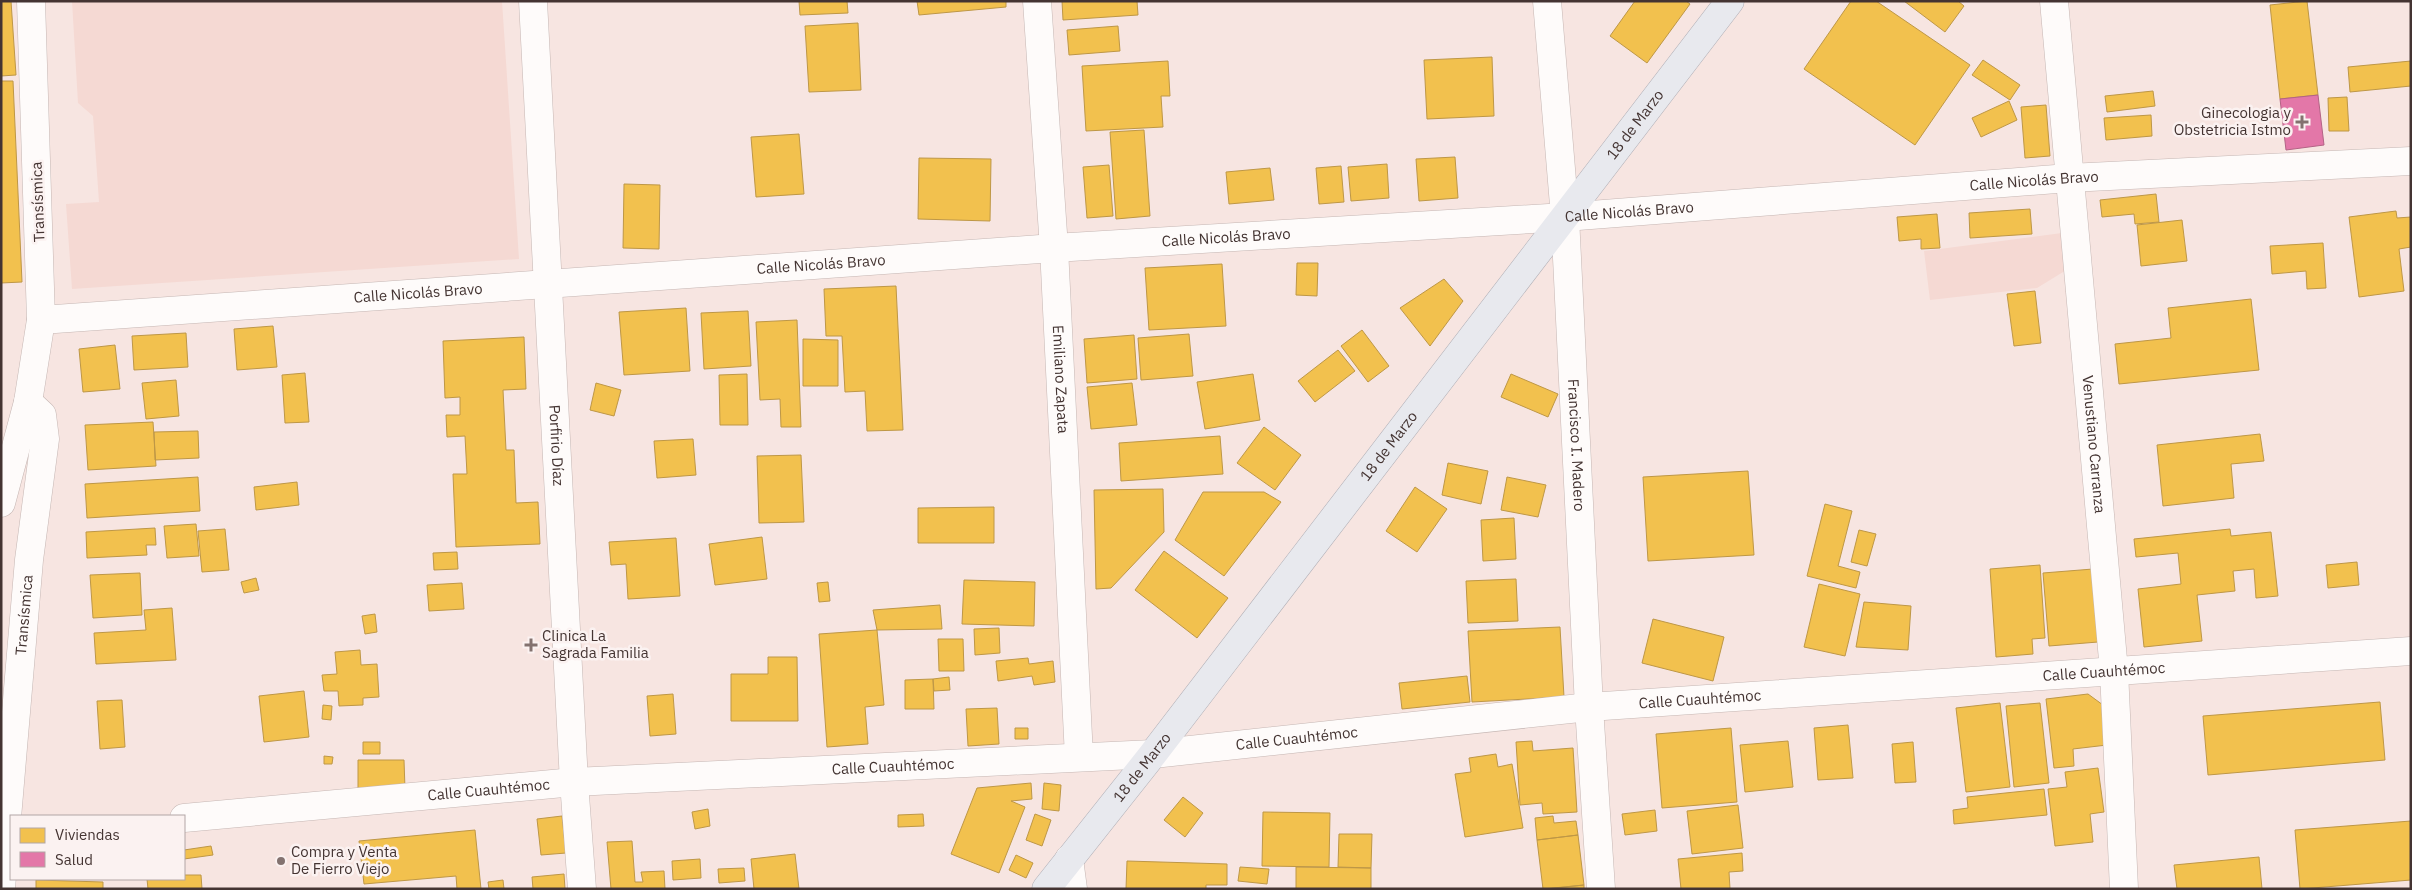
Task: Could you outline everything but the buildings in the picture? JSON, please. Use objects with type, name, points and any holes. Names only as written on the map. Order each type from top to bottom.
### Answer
[{"type":"main road","name":"18 de Marzo","points":[[1046,889],[1154,754],[1730,1]]},
{"type":"street","name":"Transísmica","points":[[1,503],[28,402],[41,320],[31,1]]},
{"type":"street","name":"Porfirio Díaz","points":[[533,1],[574,782],[582,889]]},
{"type":"street","name":"Emiliano Zapata","points":[[1037,1],[1054,248],[1080,757]]},
{"type":"street","name":"Francisco I. Madero","points":[[1547,1],[1565,217],[1589,707],[1601,889]]},
{"type":"street","name":"Venustiano Carranza","points":[[2054,1],[2114,671],[2124,889]]},
{"type":"street","name":"Calle Nicolás Bravo","points":[[41,320],[548,286],[1054,248],[1565,217],[2070,178],[2411,161]]},
{"type":"street","name":"Transísmica","points":[[1,888],[8,834],[29,560],[45,439],[42,415],[28,402]]},
{"type":"street","name":"Calle Cuauhtémoc","points":[[185,818],[574,782],[1154,754],[1589,707],[2411,651]]},
{"type":"street","points":[[1069,858],[1073,889]]},
{"type":"shaded area","points":[[72,1],[502,1],[519,259],[72,289],[66,204],[99,202],[93,116],[78,103]]},
{"type":"shaded area","points":[[2062,233],[2068,269],[2037,288],[1930,300],[1924,251]]},
{"type":"place","name":"Ginecologia y Obstetricia Istmo","points":[[2302,122]]},
{"type":"place","name":"Clinica La Sagrada Familia","points":[[531,645]]},
{"type":"place","name":"Compra y Venta De Fierro Viejo","points":[[281,861]]}]
